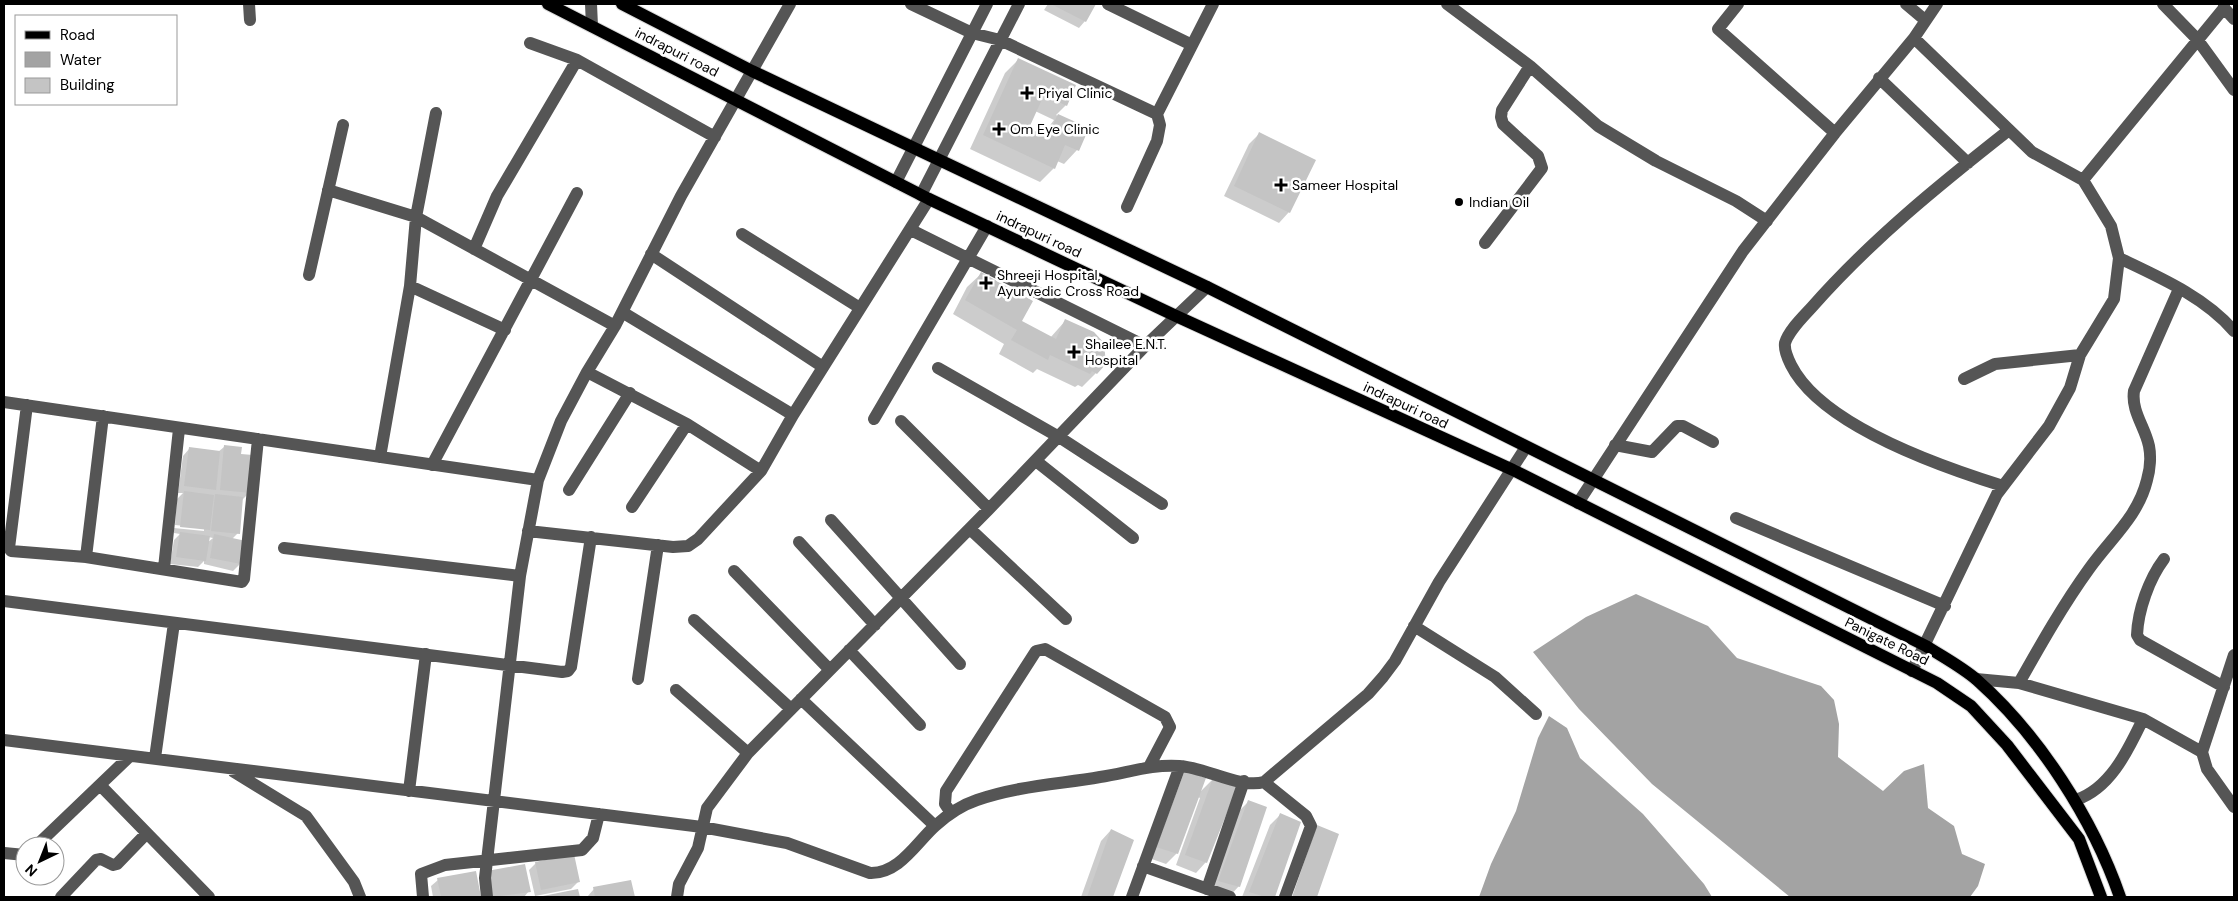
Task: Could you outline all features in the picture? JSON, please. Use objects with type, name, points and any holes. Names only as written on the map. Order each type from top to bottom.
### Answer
[{"type":"main road","name":"indrapuri road","points":[[548,4],[925,197],[1176,316],[1513,470],[1578,503]]},
{"type":"main road","name":"indrapuri road","points":[[622,4],[752,71],[1207,287],[1592,479]]},
{"type":"main road","name":"Panigate Road","points":[[1592,479],[1926,646],[1976,679],[2010,712],[2076,800],[2109,866],[2120,897]]},
{"type":"main road","name":"Panigate Road","points":[[1578,503],[1937,683],[1971,706],[2007,745],[2079,839],[2101,897]]},
{"type":"street","points":[[249,4],[250,20]]},
{"type":"street","points":[[591,4],[592,26]]},
{"type":"street","points":[[487,897],[485,878],[520,576],[538,480],[562,421],[587,372],[615,326],[650,254],[790,4]]},
{"type":"street","points":[[911,4],[972,33],[1000,40],[1157,114]]},
{"type":"street","points":[[896,182],[987,4]]},
{"type":"street","points":[[528,530],[658,545],[688,546],[698,539],[761,471],[793,415],[911,230],[939,160],[1019,4]]},
{"type":"street","points":[[1108,4],[1192,45]]},
{"type":"street","points":[[1127,207],[1160,133],[1157,114],[1213,4]]},
{"type":"street","points":[[1447,4],[1530,66],[1598,126],[1656,161],[1736,201],[1767,221]]},
{"type":"street","points":[[1738,4],[1718,29],[1835,133]]},
{"type":"street","points":[[1906,4],[1925,20]]},
{"type":"street","points":[[1578,503],[1743,251],[1879,78],[1914,38],[1938,4]]},
{"type":"street","points":[[2163,4],[2197,39],[2234,90]]},
{"type":"street","points":[[2083,180],[2224,6],[2234,19]]},
{"type":"street","points":[[1912,671],[1926,646],[1997,494],[2049,426],[2070,388],[2080,355],[2114,299],[2120,258],[2111,226],[2083,180],[2032,152],[1914,38]]},
{"type":"street","points":[[530,43],[577,60],[715,138]]},
{"type":"street","points":[[474,249],[498,196],[577,60]]},
{"type":"street","points":[[1485,243],[1542,168],[1538,156],[1504,124],[1501,117],[1502,110],[1530,66]]},
{"type":"street","points":[[1879,78],[1968,162]]},
{"type":"street","points":[[380,457],[410,286],[416,217],[436,113]]},
{"type":"street","points":[[309,275],[342,125]]},
{"type":"street","points":[[2003,486],[1947,468],[1908,452],[1838,414],[1812,393],[1795,373],[1787,357],[1785,344],[1793,330],[1817,302],[1874,242],[2008,130]]},
{"type":"street","points":[[328,190],[416,217],[615,326]]},
{"type":"street","points":[[432,465],[577,193]]},
{"type":"street","points":[[874,419],[986,226]]},
{"type":"street","points":[[911,230],[1145,346]]},
{"type":"street","points":[[742,234],[860,308]]},
{"type":"street","points":[[650,254],[823,367]]},
{"type":"street","points":[[2120,258],[2199,301],[2234,331]]},
{"type":"street","points":[[410,286],[505,330]]},
{"type":"street","points":[[675,896],[679,884],[694,859],[707,808],[715,794],[748,753],[1036,462],[1145,346],[1207,287]]},
{"type":"street","points":[[2019,683],[2090,568],[2120,533],[2140,501],[2147,480],[2150,457],[2149,445],[2133,400],[2134,392],[2179,289]]},
{"type":"street","points":[[622,312],[793,415]]},
{"type":"street","points":[[1964,379],[1995,364],[2080,355]]},
{"type":"street","points":[[938,368],[1059,437],[1162,504]]},
{"type":"street","points":[[587,372],[687,424],[761,471]]},
{"type":"street","points":[[569,490],[630,393]]},
{"type":"street","points":[[4,402],[538,480]]},
{"type":"street","points":[[27,405],[9,504],[9,548],[11,552],[86,557],[244,581],[258,439]]},
{"type":"street","points":[[86,557],[103,416]]},
{"type":"street","points":[[901,421],[989,509]]},
{"type":"street","points":[[632,507],[687,424]]},
{"type":"street","points":[[1615,445],[1652,452],[1677,426],[1683,426],[1713,442]]},
{"type":"street","points":[[164,568],[179,429]]},
{"type":"street","points":[[4,740],[129,757],[155,758],[230,769],[702,826],[787,843],[870,873],[880,873],[895,867],[935,826],[951,813],[976,800],[1011,791],[1101,777],[1149,767],[1180,766],[1244,782],[1258,784],[1264,782],[1368,694],[1395,661],[1471,531],[1513,470],[1526,447]]},
{"type":"street","points":[[1036,462],[1132,538]]},
{"type":"street","points":[[1736,518],[1945,606]]},
{"type":"street","points":[[831,520],[960,664]]},
{"type":"street","points":[[970,529],[1066,619]]},
{"type":"street","points":[[4,601],[562,672],[568,671],[571,667],[591,537]]},
{"type":"street","points":[[799,542],[875,625]]},
{"type":"street","points":[[638,678],[658,545]]},
{"type":"street","points":[[284,548],[520,576]]},
{"type":"street","points":[[2164,559],[2155,570],[2148,587],[2137,635],[2140,640],[2229,680]]},
{"type":"street","points":[[734,571],[830,670]]},
{"type":"street","points":[[694,620],[791,709]]},
{"type":"street","points":[[155,758],[174,624]]},
{"type":"street","points":[[1414,626],[1495,677],[1536,714]]},
{"type":"street","points":[[951,813],[945,804],[946,791],[1036,651],[1040,649],[1045,650],[1165,717],[1170,727],[1149,767]]},
{"type":"street","points":[[850,650],[920,725]]},
{"type":"street","points":[[409,791],[426,654]]},
{"type":"street","points":[[2234,655],[2229,680],[2202,752],[2207,768],[2234,807]]},
{"type":"street","points":[[1976,679],[2019,683],[2143,719],[2202,752]]},
{"type":"street","points":[[676,690],[748,753]]},
{"type":"street","points":[[801,700],[935,826]]},
{"type":"street","points":[[2076,800],[2088,796],[2106,780],[2126,754],[2143,719]]},
{"type":"street","points":[[46,836],[129,757]]},
{"type":"street","points":[[1132,897],[1180,766]]},
{"type":"street","points":[[230,769],[306,816],[354,882],[360,897]]},
{"type":"street","points":[[1207,889],[1244,782]]},
{"type":"street","points":[[1264,782],[1306,816],[1311,826],[1286,897]]},
{"type":"street","points":[[100,785],[209,897]]},
{"type":"street","points":[[423,897],[420,876],[423,872],[445,865],[488,862],[582,850],[593,838],[599,814]]},
{"type":"street","points":[[61,897],[96,860],[101,859],[113,866],[117,864],[146,834]]},
{"type":"street","points":[[1143,866],[1229,897]]},
{"type":"water","points":[[1636,594],[1708,626],[1737,658],[1821,686],[1834,700],[1839,724],[1838,757],[1883,791],[1904,771],[1924,764],[1928,808],[1954,826],[1962,854],[1985,864],[1978,886],[1970,897],[1790,897],[1652,784],[1579,709],[1533,652],[1586,617]]},
{"type":"water","points":[[1549,716],[1567,728],[1580,758],[1643,814],[1704,884],[1712,897],[1479,897],[1491,864],[1516,811],[1538,738]]},
{"type":"building","points":[[1051,4],[1096,4],[1086,22]]},
{"type":"building","points":[[1018,58],[1076,85],[1067,106],[1044,95],[1029,128],[1047,137],[1058,114],[1089,128],[1079,151],[1065,145],[1055,169],[983,135]]},
{"type":"building","points":[[1259,132],[1316,160],[1290,213],[1234,186]]},
{"type":"building","points":[[981,272],[1033,301],[1022,321],[1056,339],[1065,319],[1094,332],[1104,343],[1106,364],[1097,374],[1092,371],[1090,374],[1050,355],[1048,360],[1011,340],[1017,330],[965,300]]},
{"type":"building","points":[[224,445],[242,447],[241,454],[253,455],[251,493],[220,490]]},
{"type":"building","points":[[189,447],[220,451],[216,490],[184,486]]},
{"type":"building","points":[[184,491],[214,495],[210,530],[180,527]]},
{"type":"building","points":[[215,494],[243,497],[240,534],[211,531]]},
{"type":"building","points":[[180,532],[210,536],[206,561],[176,557]]},
{"type":"building","points":[[214,534],[246,541],[241,564],[210,558]]},
{"type":"building","points":[[1185,770],[1206,778],[1178,854],[1156,847]]},
{"type":"building","points":[[1213,778],[1238,785],[1207,863],[1185,855]]},
{"type":"building","points":[[1248,800],[1267,807],[1240,887],[1218,881]]},
{"type":"building","points":[[1280,813],[1301,822],[1275,897],[1265,897],[1249,892]]},
{"type":"building","points":[[1317,825],[1339,834],[1317,897],[1292,897]]},
{"type":"building","points":[[1111,829],[1134,840],[1113,897],[1087,897]]},
{"type":"building","points":[[574,854],[580,882],[541,890],[535,862]]},
{"type":"building","points":[[525,864],[531,892],[492,897],[487,871]]},
{"type":"building","points":[[476,871],[481,897],[441,897],[437,878]]},
{"type":"building","points":[[631,880],[635,897],[595,897],[593,887]]},
{"type":"building","points":[[578,889],[580,897],[543,897],[543,896]]},
{"type":"place","name":"Priyal Clinic","points":[[1027,93]]},
{"type":"place","name":"Om Eye Clinic","points":[[999,129]]},
{"type":"place","name":"Sameer Hospital","points":[[1281,185]]},
{"type":"place","name":"Indian Oil","points":[[1459,202]]},
{"type":"place","name":"Shreeji Hospital, Ayurvedic Cross Road","points":[[986,283]]},
{"type":"place","name":"Shailee E.N.T. Hospital","points":[[1074,352]]}]
